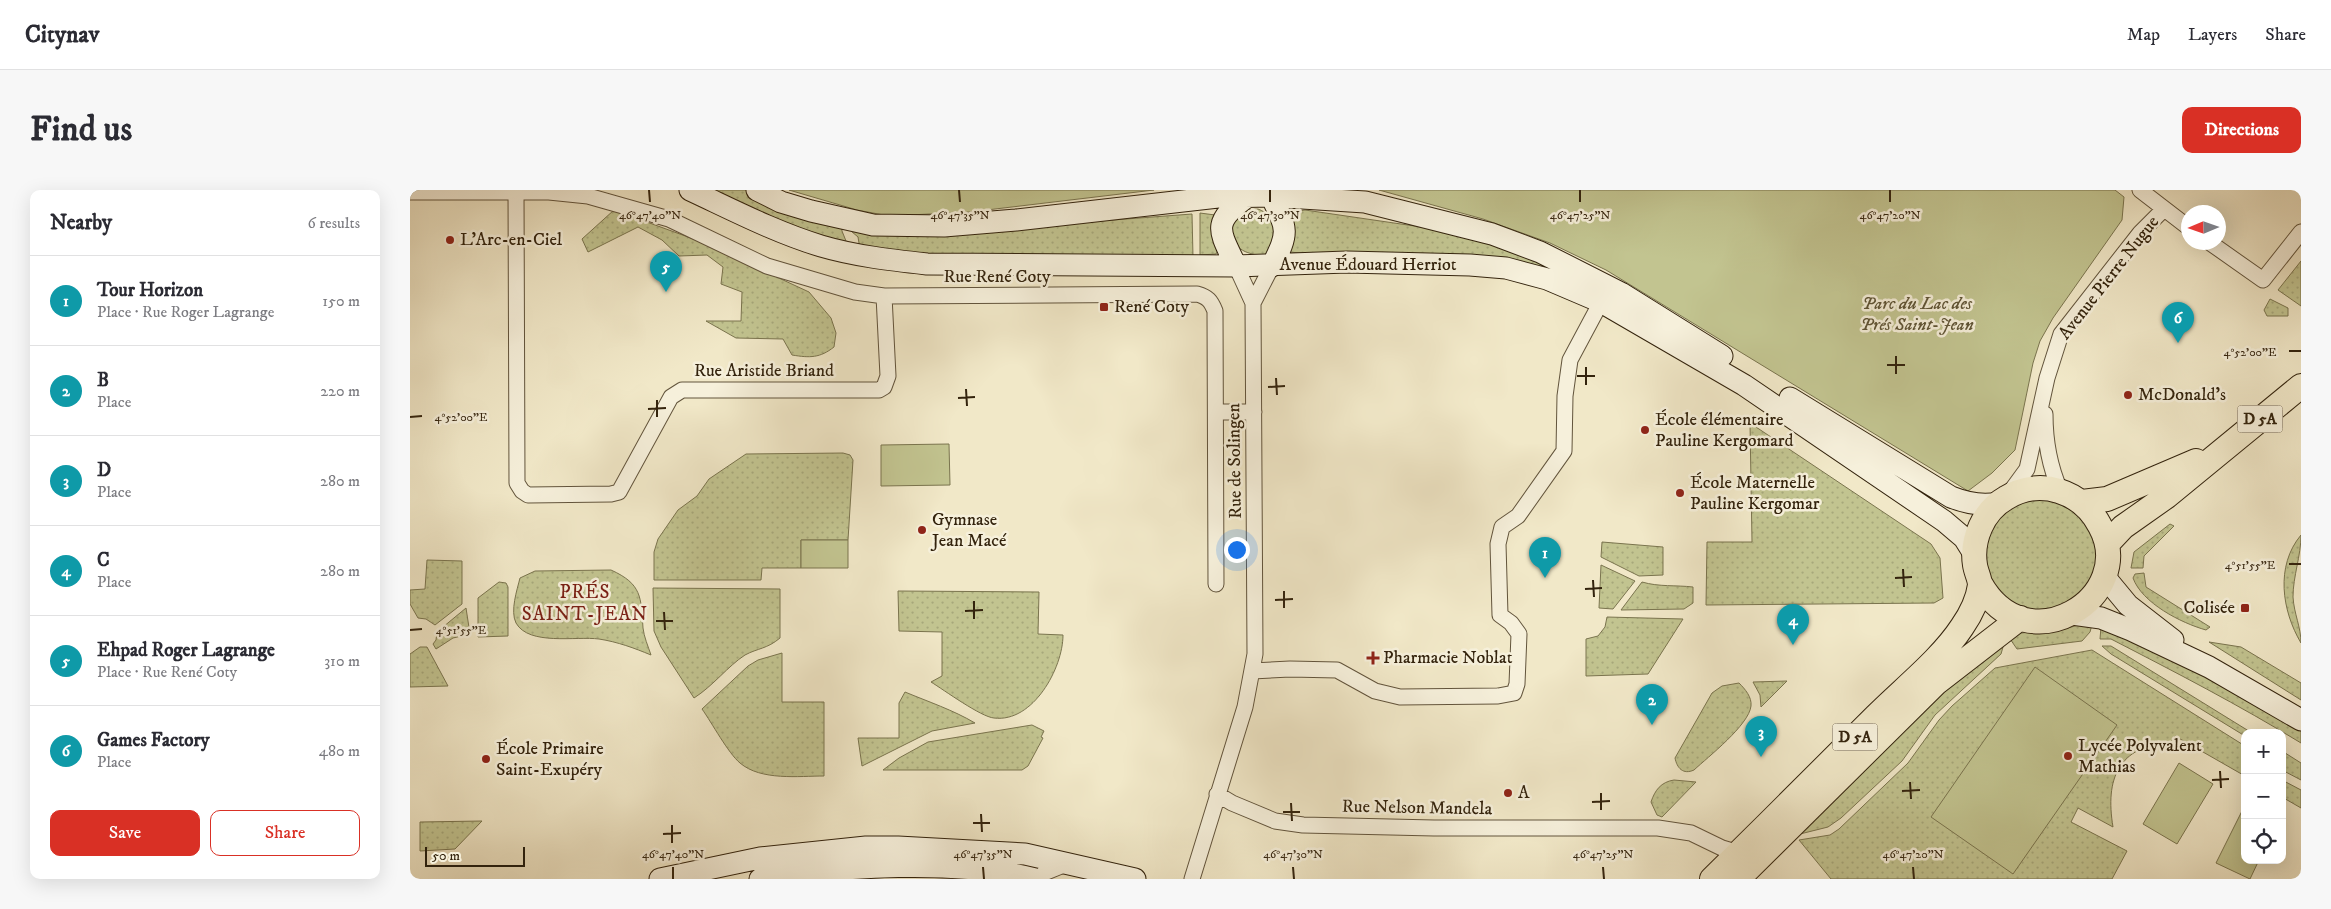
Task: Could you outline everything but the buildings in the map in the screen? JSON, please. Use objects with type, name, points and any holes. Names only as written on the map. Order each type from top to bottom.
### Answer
[{"type":"main road","name":"Avenue Édouard Herriot","points":[[690,190],[769,227],[821,246],[927,264],[1272,266],[1347,262],[1470,265],[1506,268],[1547,280],[1601,302],[1744,384],[1848,453],[1944,521],[1964,538],[1974,554]]},
{"type":"main road","points":[[757,190],[781,202],[811,212],[873,225],[944,226],[1218,198],[1271,196],[1365,202],[1492,234],[1540,252],[1621,292],[1950,497],[1970,503],[1988,505],[2002,500]]},
{"type":"main road","points":[[1271,196],[1284,221],[1285,228],[1281,247],[1272,266]]},
{"type":"main road","points":[[1236,266],[1221,232],[1221,224],[1232,208],[1247,197]]},
{"type":"main road","name":"D 5A","points":[[2107,544],[2123,526],[2167,496],[2218,452],[2301,386]]},
{"type":"main road","name":"D 5A","points":[[2082,502],[2107,500],[2218,452]]},
{"type":"main road","name":"Avenue Pierre Nugue","points":[[2035,488],[2060,490],[2082,502],[2094,514],[2102,528],[2107,544],[2104,576],[2086,604],[2072,614],[2046,621],[2020,618],[2001,608],[1985,592],[1980,583],[1974,554],[1977,534],[1982,522],[2002,500],[2020,491],[2035,488]]},
{"type":"main road","points":[[2104,576],[2128,606],[2209,667]]},
{"type":"main road","name":"Avenue Pierre Nugue","points":[[1712,879],[1950,642],[1972,610],[1980,583]]},
{"type":"main road","points":[[2072,614],[2102,618],[2209,667],[2301,720]]},
{"type":"main road","name":"D 5A","points":[[1738,879],[1936,683],[2020,618]]},
{"type":"main road","points":[[660,879],[760,858],[866,847],[898,846],[1025,854],[1040,872]]},
{"type":"main road","points":[[760,879],[856,869],[915,873],[1040,872],[1066,864],[1135,879]]},
{"type":"street","points":[[2140,190],[2181,222]]},
{"type":"street","name":"Rue Aristide Briand","points":[[516,191],[517,483],[522,491],[528,495],[611,494],[619,492],[671,397],[682,390],[872,390],[884,387],[888,376],[884,296]]},
{"type":"street","name":"Rue René Coty","points":[[410,192],[534,191],[588,196],[670,219],[767,266],[847,290],[884,296],[1198,294],[1205,296],[1211,302],[1215,311],[1216,584]]},
{"type":"street","name":"Avenue Pierre Nugue","points":[[2002,500],[2027,470],[2047,378],[2061,334],[2140,233],[2164,209]]},
{"type":"street","points":[[2220,250],[2263,280],[2301,232]]},
{"type":"street","name":"Rue de Solingen","points":[[1192,879],[1245,707],[1252,672],[1256,610],[1253,303],[1236,266]]},
{"type":"street","name":"Rue de Solingen","points":[[1253,303],[1272,266]]},
{"type":"street","points":[[1252,672],[1290,669],[1337,670],[1375,691],[1400,697],[1498,696],[1514,693],[1517,684],[1519,634],[1511,623],[1500,616],[1498,544],[1502,527],[1518,516],[1564,451],[1565,396],[1570,360],[1601,302]]},
{"type":"street","name":"Avenue Pierre Nugue","points":[[2047,378],[2045,442],[2051,467],[2060,490]]},
{"type":"street","points":[[1216,412],[1254,412]]},
{"type":"street","name":"Rue Nelson Mandela","points":[[1217,794],[1232,803],[1276,821],[1303,825],[1415,828],[1658,828],[1691,833],[1722,848],[1739,853]]},
{"type":"green space","points":[[699,190],[745,190],[784,207],[841,222],[842,231],[848,246]]},
{"type":"green space","points":[[789,190],[1154,190],[970,212],[889,216],[857,210]]},
{"type":"green space","name":"Parc du Lac des Prés Saint-Jean","points":[[1379,190],[2115,190],[2124,197],[2122,220],[2053,318],[2040,341],[2033,363],[2015,450],[1992,473],[1968,491],[1606,270],[1550,243],[1483,219]]},
{"type":"green space","points":[[1258,209],[1269,215],[1272,219],[1276,234],[1275,246],[1263,256],[1248,253],[1239,247],[1234,238],[1231,222],[1244,210]]},
{"type":"green space","points":[[614,210],[699,241],[809,292],[831,318],[836,333],[834,347],[814,356],[792,355],[783,339],[736,338],[706,321],[741,321],[742,292],[721,284],[723,267],[707,255],[679,256],[662,240],[638,227],[588,252],[582,239]]},
{"type":"green space","points":[[1305,210],[1442,230],[1495,242],[1572,276],[1289,252],[1293,212]]},
{"type":"green space","points":[[1200,213],[1215,215],[1218,250],[1216,254],[1200,255]]},
{"type":"green space","points":[[1192,214],[1193,257],[929,256],[860,249],[858,237],[851,231],[1060,224]]},
{"type":"green space","points":[[2301,261],[2301,306],[2278,290]]},
{"type":"green space","points":[[2270,299],[2288,308],[2288,316],[2267,316],[2264,310]]},
{"type":"green space","points":[[1750,423],[1931,544],[1940,558],[1943,598],[1934,603],[1706,605],[1707,542],[1752,542]]},
{"type":"green space","points":[[949,444],[950,485],[881,486],[881,445]]},
{"type":"green space","points":[[843,453],[850,455],[853,460],[848,540],[801,540],[801,568],[762,568],[761,580],[654,580],[654,552],[658,539],[678,510],[697,496],[709,479],[746,454]]},
{"type":"green space","points":[[2041,499],[2062,503],[2081,515],[2093,534],[2097,555],[2093,576],[2081,595],[2062,607],[2041,611],[2020,607],[2001,595],[1989,576],[1985,555],[1989,534],[2001,515],[2020,503]]},
{"type":"green space","points":[[2170,524],[2174,526],[2144,556],[2143,568],[2131,568],[2134,552]]},
{"type":"green space","points":[[2301,535],[2293,597],[2301,643],[2289,617],[2284,589],[2287,560]]},
{"type":"green space","points":[[801,540],[848,540],[848,568],[801,568]]},
{"type":"green space","points":[[1602,542],[1663,547],[1663,575],[1639,576],[1601,557]]},
{"type":"green space","points":[[427,560],[462,561],[462,604],[435,625],[426,619],[418,618],[410,604],[410,590],[425,589]]},
{"type":"green space","points":[[1601,565],[1635,581],[1613,609],[1599,608]]},
{"type":"green space","points":[[611,570],[629,581],[638,593],[642,608],[646,642],[651,655],[599,639],[554,638],[531,635],[522,630],[516,623],[514,607],[520,578],[535,571]]},
{"type":"green space","points":[[2144,573],[2146,587],[2210,627],[2206,630],[2196,627],[2174,617],[2153,604],[2138,587],[2133,578],[2135,574]]},
{"type":"green space","points":[[499,582],[506,583],[508,587],[508,636],[478,637],[478,598]]},
{"type":"green space","points":[[1642,582],[1693,587],[1693,603],[1684,609],[1621,610]]},
{"type":"green space","points":[[653,588],[780,589],[780,638],[745,655],[694,698],[661,647],[654,631]]},
{"type":"green space","points":[[898,591],[1039,592],[1038,634],[1063,635],[1058,663],[1043,691],[1033,703],[1021,712],[1008,717],[994,718],[972,708],[931,682],[942,676],[942,632],[899,631]]},
{"type":"green space","points":[[466,608],[470,634],[453,638],[436,649],[433,644],[436,640],[437,632]]},
{"type":"green space","points":[[1607,617],[1683,619],[1648,674],[1586,676],[1586,639],[1598,636],[1605,627]]},
{"type":"green space","points":[[2093,621],[2090,632],[2082,641],[2017,649],[2008,636],[2018,633],[2057,631]]},
{"type":"green space","points":[[2101,627],[2137,640],[2301,729],[2301,743],[2286,734],[2286,729],[2278,729],[2183,676],[2111,639],[2100,639]]},
{"type":"green space","points":[[1999,642],[2003,647],[2001,654],[1935,715],[1902,761],[1841,818],[1828,827],[1800,834],[1940,689]]},
{"type":"green space","points":[[2209,642],[2241,647],[2301,683],[2301,700]]},
{"type":"green space","points":[[2102,646],[2111,646],[2246,729],[2241,729],[2241,734],[2111,654]]},
{"type":"green space","points":[[420,647],[427,647],[448,686],[410,687],[410,654]]},
{"type":"green space","name":"Lycée Polyvalent Mathias","points":[[2092,650],[2241,743],[2241,774],[2175,736],[2171,742],[2138,750],[2127,758],[2119,768],[2111,794],[2113,827],[2078,808],[2071,822],[2127,851],[2112,879],[1831,879],[1799,840],[1830,835],[1839,829],[1908,763],[1939,720],[1952,706],[1995,668]]},
{"type":"green space","points":[[782,653],[782,702],[824,702],[824,776],[792,777],[769,775],[749,769],[740,763],[730,752],[702,709],[748,666],[758,660]]},
{"type":"green space","points":[[2035,667],[2117,725],[2013,874],[1931,817]]},
{"type":"green space","points":[[1787,681],[1761,707],[1760,695],[1753,682]]},
{"type":"green space","points":[[1739,683],[1748,693],[1750,699],[1749,714],[1736,731],[1694,770],[1687,772],[1681,770],[1675,758],[1712,693],[1722,686]]},
{"type":"green space","points":[[905,692],[950,710],[975,723],[932,731],[862,766],[858,738],[899,738],[899,703]]},
{"type":"green space","points":[[1032,725],[1044,731],[1041,737],[1043,738],[1028,766],[1022,770],[883,770],[899,758],[928,742]]},
{"type":"green space","points":[[2286,754],[2301,763],[2301,780],[2286,772]]},
{"type":"green space","points":[[2179,763],[2213,784],[2177,844],[2143,824]]},
{"type":"green space","points":[[1674,780],[1696,782],[1662,817],[1657,815],[1651,802],[1654,794],[1659,787]]},
{"type":"green space","points":[[2286,782],[2301,790],[2301,808],[2286,799]]},
{"type":"green space","points":[[2241,813],[2241,864],[2257,864],[2250,879],[2216,863]]},
{"type":"green space","points":[[482,821],[455,849],[420,851],[420,822]]},
{"type":"place","name":"L'Arc-en-Ciel","points":[[450,240]]},
{"type":"place","name":"Ehpad Roger Lagrange","points":[[666,292]]},
{"type":"place","name":"René Coty","points":[[1104,307]]},
{"type":"place","name":"Games Factory","points":[[2178,343]]},
{"type":"place","name":"McDonald's","points":[[2128,395]]},
{"type":"place","name":"École élémentaire Pauline Kergomard","points":[[1645,430]]},
{"type":"place","name":"École Maternelle Pauline Kergomar","points":[[1680,493]]},
{"type":"place","name":"Gymnase Jean Macé","points":[[922,530]]},
{"type":"place","name":"Tour Horizon","points":[[1545,578]]},
{"type":"place","name":"Colisée","points":[[2245,608]]},
{"type":"place","name":"C","points":[[1793,645]]},
{"type":"place","name":"Pharmacie Noblat","points":[[1373,658]]},
{"type":"place","name":"B","points":[[1652,725]]},
{"type":"place","name":"Lycée Polyvalent Mathias","points":[[2068,756]]},
{"type":"place","name":"D","points":[[1761,757]]},
{"type":"place","name":"École Primaire Saint-Exupéry","points":[[486,759]]},
{"type":"place","name":"A","points":[[1508,793]]},
{"type":"district","name":"PRÉS SAINT-JEAN","points":[[585,603]]}]
